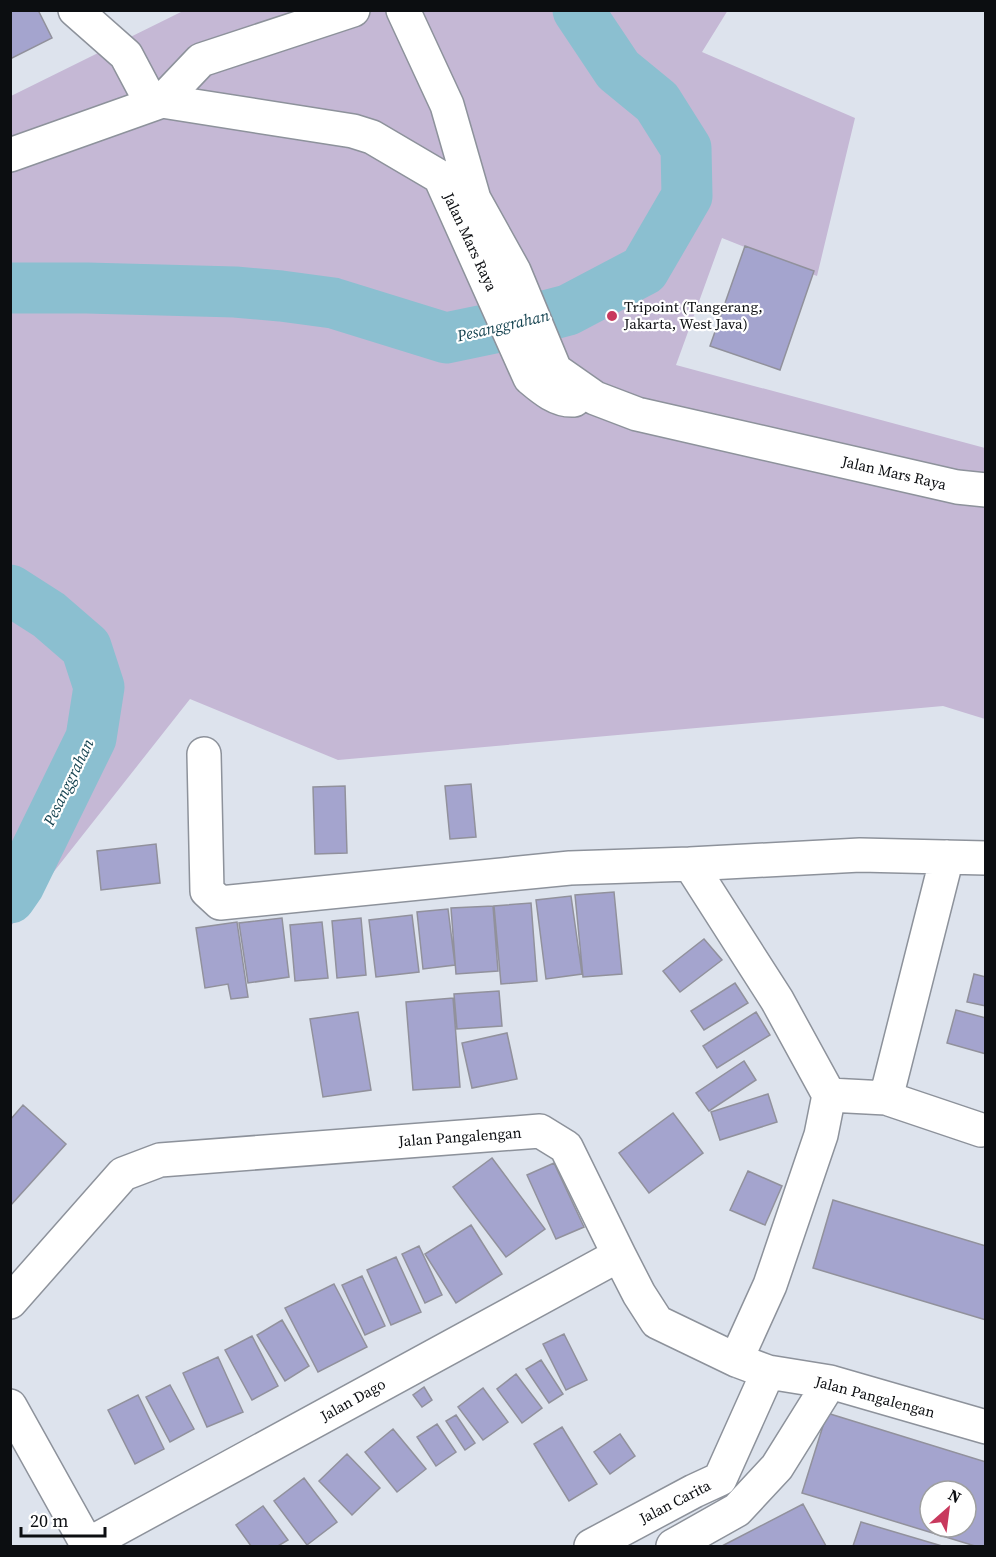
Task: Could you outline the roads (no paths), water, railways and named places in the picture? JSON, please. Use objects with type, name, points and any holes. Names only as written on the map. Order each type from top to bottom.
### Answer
[{"type":"street","points":[[75,10],[126,55],[157,103]]},
{"type":"street","name":"Jalan Mars Raya","points":[[10,155],[157,103],[201,60],[353,10]]},
{"type":"street","name":"Jalan Mars Raya","points":[[403,10],[447,105],[474,199],[501,277],[543,374],[595,398],[649,417],[957,487],[986,490]]},
{"type":"street","name":"Jalan Mars Raya","points":[[157,103],[353,131],[372,137],[440,177],[501,277]]},
{"type":"street","points":[[204,754],[207,891],[220,903],[570,868],[860,855],[986,858]]},
{"type":"street","points":[[886,1098],[947,856]]},
{"type":"street","points":[[690,864],[777,1000],[829,1095],[821,1136],[770,1286],[736,1360]]},
{"type":"street","points":[[829,1095],[886,1098],[981,1130]]},
{"type":"street","name":"Jalan Pangalengan","points":[[10,1302],[123,1174],[150,1163],[160,1160],[540,1131],[566,1147],[639,1294],[657,1322],[736,1360],[768,1372],[830,1382],[986,1427]]},
{"type":"street","name":"Jalan Dago","points":[[87,1546],[619,1255]]},
{"type":"street","name":"Jalan Carita","points":[[591,1546],[720,1479],[768,1372]]},
{"type":"street","points":[[673,1546],[737,1510],[777,1467],[830,1382]]},
{"type":"street","points":[[10,1406],[87,1546]]},
{"type":"street","points":[[720,1479],[737,1510]]},
{"type":"waterway","name":"Pesanggrahan","points":[[10,288],[235,292],[281,296],[333,303],[446,338],[568,310],[644,270],[687,196],[686,148],[657,102],[618,70],[578,10]]},
{"type":"waterway","name":"Pesanggrahan","points":[[10,590],[49,615],[86,647],[99,687],[91,738],[19,885],[10,898]]},
{"type":"place","name":"Tripoint (Tangerang, Jakarta, West Java)","points":[[612,316]]}]
